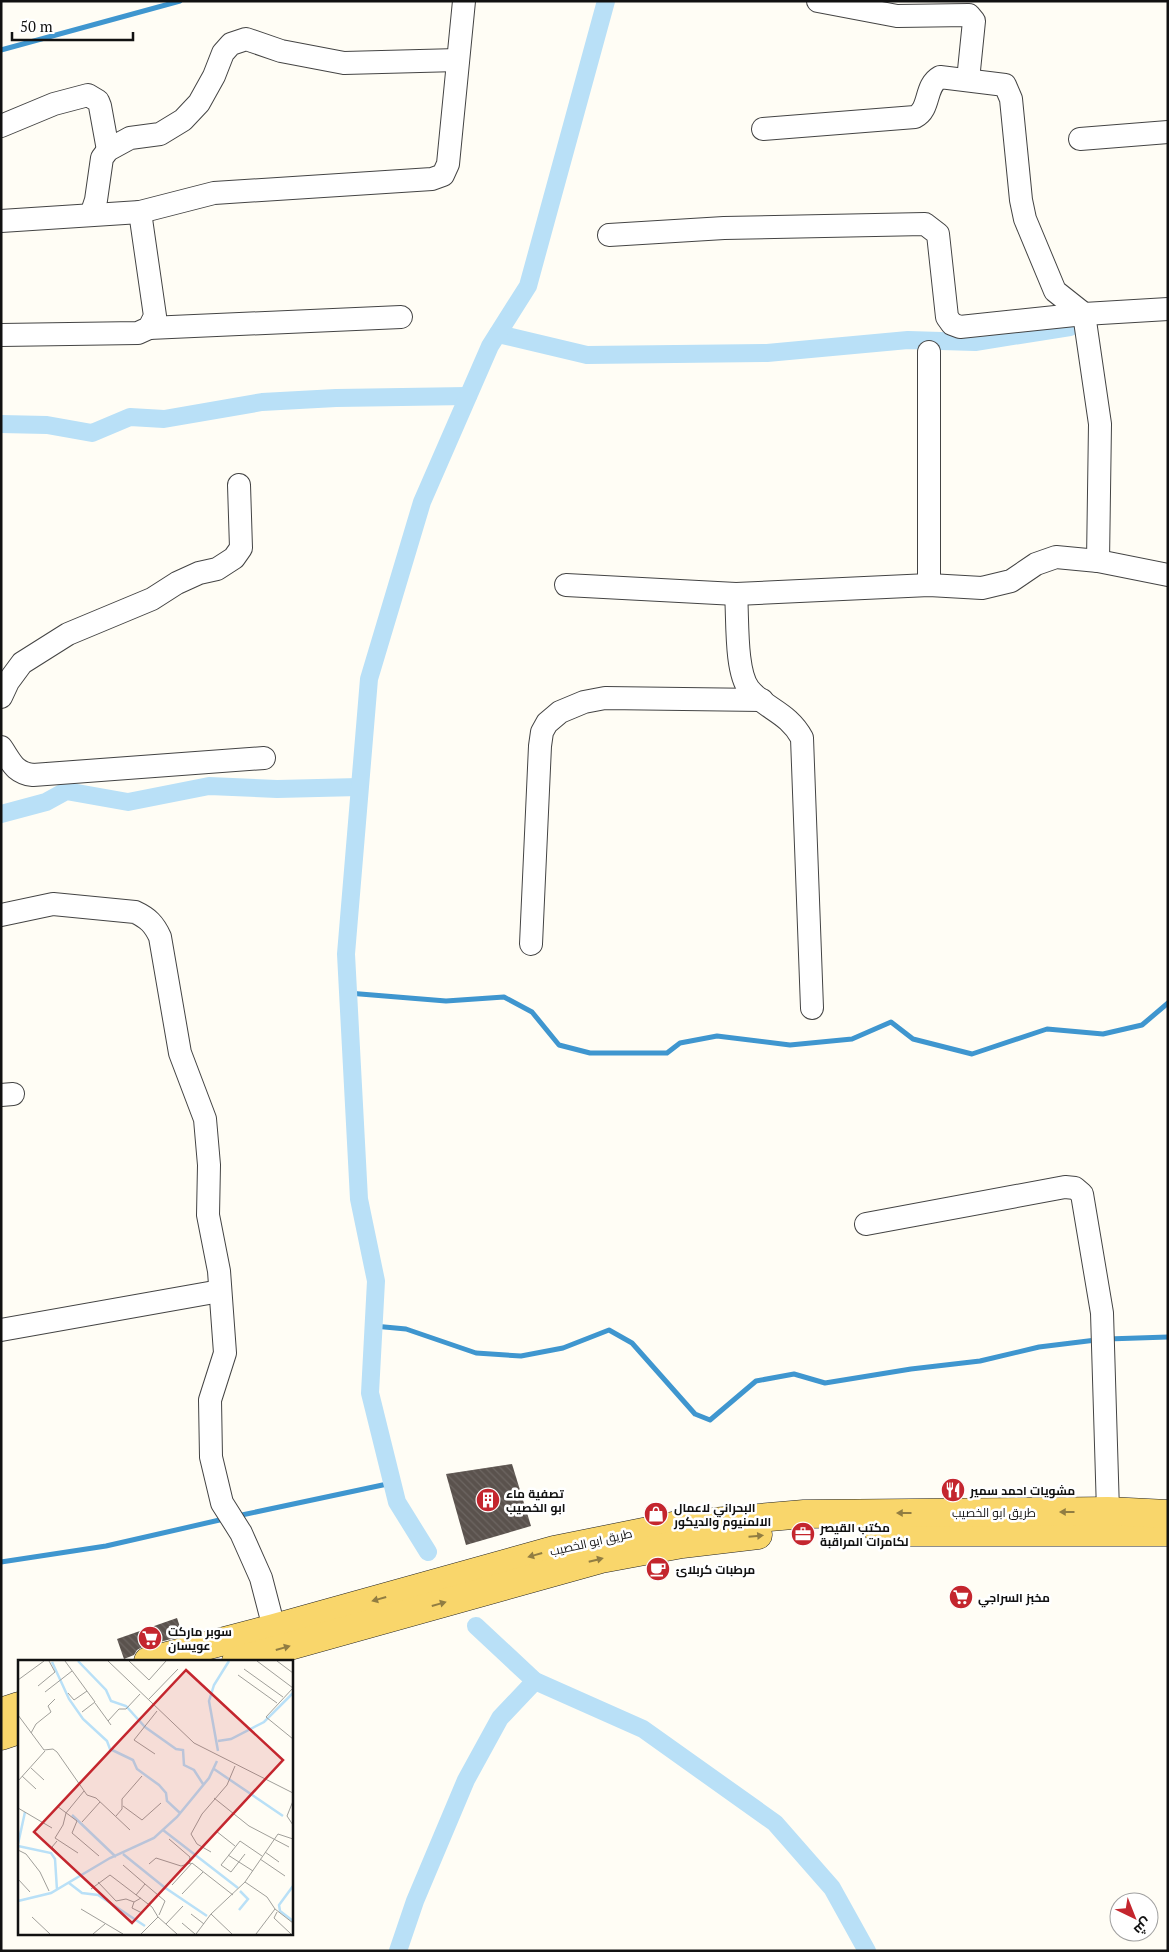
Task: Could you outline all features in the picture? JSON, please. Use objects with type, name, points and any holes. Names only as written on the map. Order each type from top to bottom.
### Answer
[{"type":"main road","name":"طريق ابو الخصيب","points":[[150,1660],[274,1628],[554,1550],[678,1525],[804,1514],[1108,1511],[1168,1514]]},
{"type":"main road","name":"طريق ابو الخصيب","points":[[240,1660],[560,1569],[625,1554],[682,1544],[806,1533],[1168,1532]]},
{"type":"main road","points":[[1,1712],[18,1706]]},
{"type":"main road","points":[[1,1736],[18,1730]]},
{"type":"street","points":[[1,221],[140,212],[214,193],[432,179],[443,174],[448,164],[464,1]]},
{"type":"street","points":[[818,1],[897,16],[969,15],[974,21],[968,80]]},
{"type":"street","points":[[91,215],[96,200],[102,158],[108,150],[130,138],[160,134],[183,120],[199,103],[214,76],[223,53],[231,44],[246,39],[281,52],[344,63],[458,60]]},
{"type":"street","points":[[763,129],[914,117],[923,110],[934,80],[940,77],[1004,85],[1008,92],[1025,219],[1055,291],[1084,314],[1100,424],[1098,561]]},
{"type":"street","points":[[1,126],[54,104],[88,95],[98,100],[108,150]]},
{"type":"street","points":[[1080,140],[1168,132]]},
{"type":"street","points":[[140,212],[155,316],[149,328]]},
{"type":"street","points":[[609,235],[724,228],[925,224],[938,234],[948,317],[952,324],[960,327],[1084,314],[1168,309]]},
{"type":"street","points":[[1,335],[138,334],[149,328],[401,317]]},
{"type":"street","points":[[929,352],[930,585]]},
{"type":"street","points":[[1,697],[8,682],[22,663],[68,634],[152,599],[177,583],[199,573],[217,570],[234,558],[241,548],[239,485]]},
{"type":"street","points":[[566,586],[736,594],[930,585],[982,588],[1011,580],[1036,564],[1056,558],[1098,561],[1168,574]]},
{"type":"street","points":[[736,594],[742,677],[749,690],[795,726],[802,738],[812,1008]]},
{"type":"street","points":[[531,944],[540,746],[542,732],[547,723],[560,712],[571,707],[605,698],[762,700]]},
{"type":"street","points":[[1,746],[14,767],[22,774],[33,775],[264,758]]},
{"type":"street","points":[[1,915],[53,904],[135,912],[147,917],[155,926],[160,937],[180,1053],[205,1119],[209,1165],[208,1215],[219,1271],[225,1352],[210,1400],[211,1458],[222,1503],[241,1533],[262,1578],[274,1628]]},
{"type":"street","points":[[866,1224],[1065,1187],[1074,1188],[1084,1199],[1102,1313],[1108,1511]]},
{"type":"street","points":[[1,1330],[220,1291]]},
{"type":"building","name":"تصفية ماء ابو الخصيب","points":[[512,1464],[531,1526],[466,1545],[446,1474]]},
{"type":"building","name":"سوبر ماركت عويسان","points":[[177,1618],[183,1636],[144,1646],[137,1650],[134,1655],[124,1659],[117,1639]]},
{"type":"waterway","points":[[1,50],[180,1]]},
{"type":"waterway","points":[[428,1552],[397,1502],[370,1393],[376,1281],[359,1199],[346,954],[369,679],[422,502],[490,346],[528,286],[606,1]]},
{"type":"waterway","points":[[498,334],[587,355],[767,353],[908,340],[975,342],[1070,327]]},
{"type":"waterway","points":[[1,424],[47,425],[92,433],[130,417],[164,419],[262,402],[336,398],[468,396]]},
{"type":"waterway","points":[[1,814],[46,802],[66,791],[128,802],[209,786],[277,789],[359,787]]},
{"type":"waterway","points":[[348,993],[446,1001],[504,997],[532,1012],[559,1045],[590,1053],[667,1053],[680,1043],[717,1036],[790,1045],[852,1039],[891,1022],[913,1039],[972,1054],[1047,1029],[1103,1034],[1142,1025],[1168,1003]]},
{"type":"waterway","points":[[374,1326],[406,1329],[476,1353],[521,1356],[563,1348],[609,1330],[632,1343],[695,1414],[710,1420],[756,1381],[794,1374],[825,1383],[911,1369],[980,1361],[1039,1347],[1096,1340]]},
{"type":"waterway","points":[[1107,1339],[1168,1337]]},
{"type":"waterway","points":[[237,1516],[392,1483]]},
{"type":"waterway","points":[[1,1562],[106,1546],[224,1519]]},
{"type":"waterway","points":[[476,1626],[535,1681],[643,1729],[775,1823],[832,1888],[867,1951]]},
{"type":"waterway","points":[[398,1951],[415,1901],[466,1780],[500,1718],[535,1681]]},
{"type":"place","name":"مشويات احمد سمير","points":[[953,1490]]},
{"type":"place","name":"تصفية ماء ابو الخصيب","points":[[488,1500]]},
{"type":"place","name":"البحراني لاعمال الالمنيوم والديكور","points":[[656,1514]]},
{"type":"place","name":"مكتب القيصر لكامرات المراقبة","points":[[803,1534]]},
{"type":"place","name":"مرطبات كربلائ","points":[[658,1569]]},
{"type":"place","name":"مخبز السراجي","points":[[961,1597]]},
{"type":"place","name":"سوبر ماركت عويسان","points":[[150,1638]]}]
